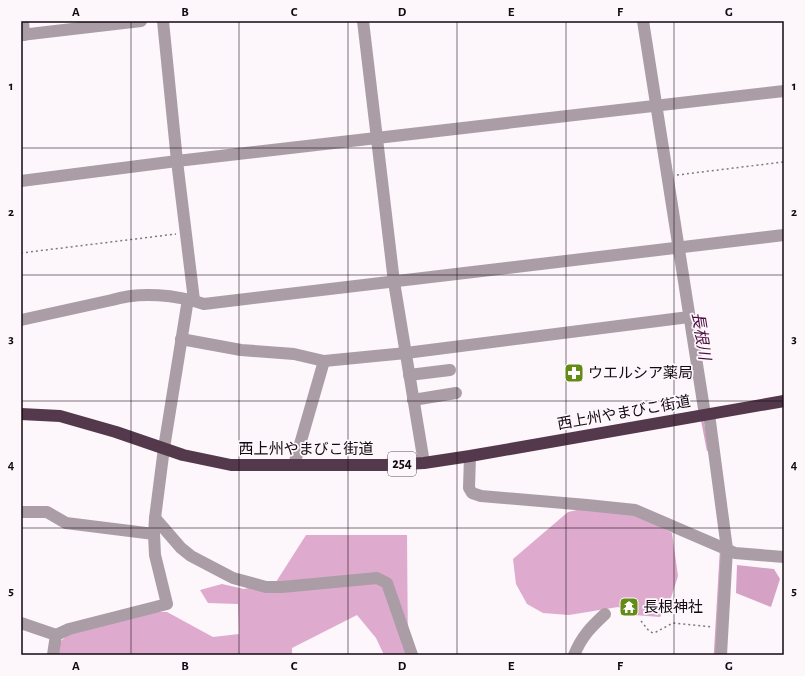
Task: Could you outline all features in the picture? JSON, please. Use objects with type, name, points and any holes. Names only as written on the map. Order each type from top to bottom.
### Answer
[{"type":"highway","name":"西上州やまびこ街道","points":[[21,414],[30,413],[60,416],[116,432],[183,455],[231,465],[386,465],[424,463],[470,456],[784,401]]},
{"type":"street","points":[[23,21],[23,35],[74,25],[141,21]]},
{"type":"street","points":[[21,623],[56,635],[69,629],[167,604],[155,555],[155,518],[181,339],[191,300],[163,21]]},
{"type":"street","points":[[363,21],[394,282],[424,463]]},
{"type":"street","points":[[643,21],[689,317],[707,415],[727,549],[721,655]]},
{"type":"street","points":[[21,181],[177,161],[784,91]]},
{"type":"street","points":[[21,320],[126,296],[174,296],[204,304],[784,235]]},
{"type":"street","points":[[181,339],[241,350],[294,354],[324,361],[406,353],[689,317]]},
{"type":"street","points":[[294,465],[324,361]]},
{"type":"street","points":[[409,375],[450,370]]},
{"type":"street","points":[[413,400],[456,393]]},
{"type":"street","points":[[470,456],[469,488],[472,493],[481,496],[635,510],[735,553],[779,556],[781,564],[784,564]]},
{"type":"street","points":[[21,512],[46,512],[66,523],[154,534]]},
{"type":"street","points":[[155,518],[181,548],[191,556],[233,578],[266,587],[377,578],[387,583],[412,655]]},
{"type":"street","points":[[574,655],[588,629],[605,614]]},
{"type":"street","points":[[53,655],[56,635]]},
{"type":"path","points":[[667,176],[783,162]]},
{"type":"path","points":[[21,253],[185,233]]},
{"type":"path","points":[[640,621],[652,633],[673,623],[711,627]]},
{"type":"shaded area","points":[[591,507],[628,510],[672,533],[678,576],[670,601],[660,617],[634,615],[618,607],[569,615],[543,613],[527,604],[516,584],[513,559],[568,512]]},
{"type":"shaded area","points":[[306,535],[407,535],[408,655],[384,655],[376,638],[357,615],[292,648],[292,655],[57,655],[59,643],[71,631],[155,612],[167,612],[213,637],[239,634],[238,604],[208,603],[200,590],[222,584],[244,589],[276,582]]},
{"type":"shaded area","points":[[737,565],[774,569],[780,579],[771,607],[736,593]]},
{"type":"waterway","name":"長根川","points":[[702,419],[708,450]]},
{"type":"waterway","name":"長根川","points":[[715,655],[721,552]]},
{"type":"place","name":"ウエルシア薬局","points":[[574,373]]},
{"type":"place","name":"長根神社","points":[[629,607]]}]
